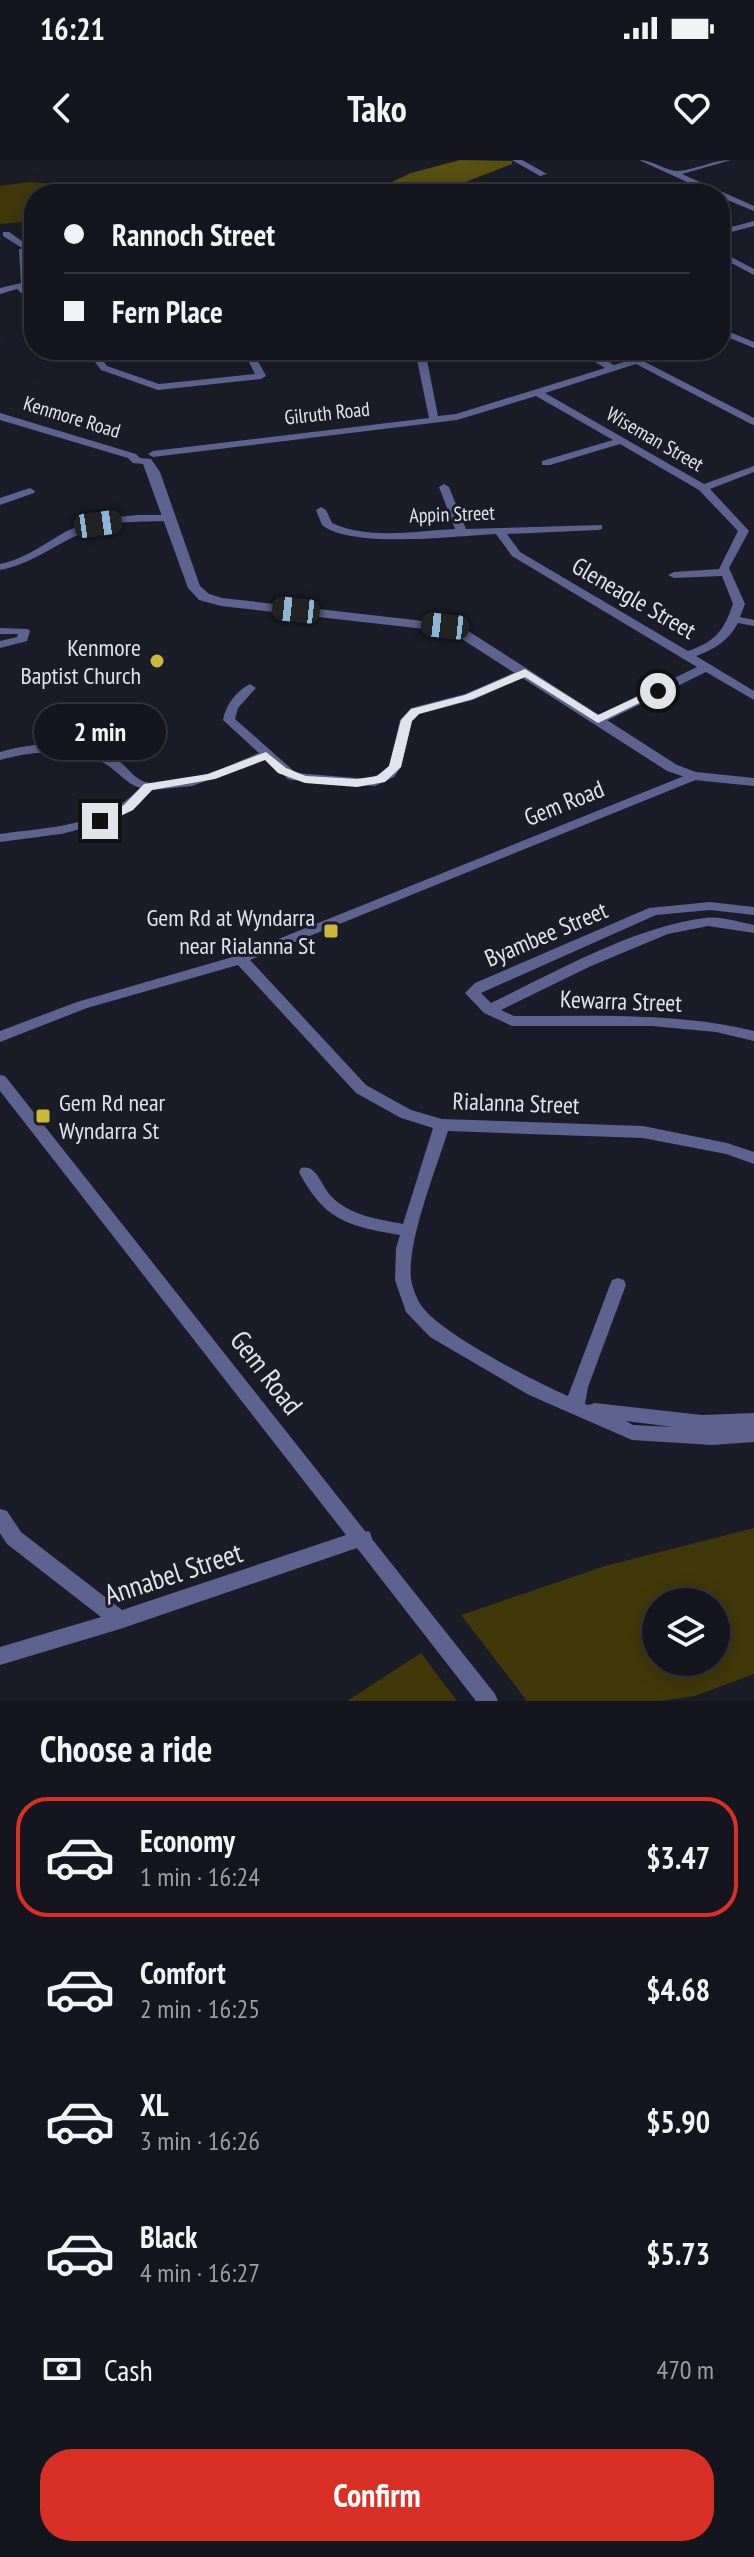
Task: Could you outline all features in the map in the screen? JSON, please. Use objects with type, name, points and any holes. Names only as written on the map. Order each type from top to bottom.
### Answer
[{"type":"street","points":[[516,160],[543,174]]},
{"type":"street","points":[[643,160],[698,184]]},
{"type":"street","points":[[675,174],[727,160]]},
{"type":"street","points":[[730,198],[754,209]]},
{"type":"street","points":[[730,230],[754,223]]},
{"type":"street","points":[[6,234],[24,243]]},
{"type":"street","points":[[24,250],[21,288],[24,291]]},
{"type":"street","points":[[730,259],[754,272]]},
{"type":"street","points":[[0,291],[23,285]]},
{"type":"street","points":[[730,336],[754,345]]},
{"type":"street","points":[[98,360],[104,368],[158,387],[261,376],[253,360]]},
{"type":"street","points":[[422,360],[434,419]]},
{"type":"street","points":[[598,360],[614,369]]},
{"type":"street","name":"Gilruth Road","points":[[150,458],[469,414],[640,360]]},
{"type":"street","points":[[637,361],[754,422]]},
{"type":"street","name":"Wiseman Street","points":[[538,393],[703,488],[749,530]]},
{"type":"street","name":"Kenmore Road","points":[[0,416],[132,456],[137,461],[150,458],[194,588],[204,597],[221,602],[445,626],[462,632],[672,768],[694,776],[754,782]]},
{"type":"street","points":[[546,463],[621,441]]},
{"type":"street","points":[[703,488],[754,469]]},
{"type":"street","points":[[444,487],[461,531]]},
{"type":"street","points":[[0,502],[30,491]]},
{"type":"street","name":"Appin Street","points":[[321,510],[327,525],[345,533],[367,536],[598,527]]},
{"type":"street","points":[[0,567],[26,561],[86,526],[168,514]]},
{"type":"street","points":[[689,655],[718,645],[735,619],[739,604],[725,572],[725,563],[749,530]]},
{"type":"street","name":"Gleneagle Street","points":[[499,531],[516,554],[754,696]]},
{"type":"street","points":[[674,575],[725,572]]},
{"type":"street","points":[[735,619],[754,623]]},
{"type":"street","points":[[0,631],[24,631],[23,639],[0,645]]},
{"type":"street","points":[[598,720],[707,667]]},
{"type":"street","points":[[250,688],[232,707],[229,720],[282,770],[305,779],[357,783],[381,779],[395,767],[406,720],[415,711],[469,697],[525,672]]},
{"type":"street","points":[[0,756],[41,748],[94,754],[116,764],[135,782],[148,787],[211,777],[266,755]]},
{"type":"street","name":"Gem Road","points":[[0,1037],[82,1005],[241,959],[694,776]]},
{"type":"street","points":[[0,838],[85,824],[113,816],[129,808],[148,787]]},
{"type":"street","name":"Byambee Street","points":[[754,911],[710,906],[654,911],[473,991],[477,1001],[489,1010],[586,963],[665,930],[708,922],[754,929]]},
{"type":"street","name":"Rialanna Street","points":[[241,959],[361,1089],[406,1114],[442,1125],[643,1132],[727,1149],[754,1158]]},
{"type":"street","name":"Kewarra Street","points":[[489,1010],[512,1021],[652,1021],[716,1027],[754,1036]]},
{"type":"street","name":"Gem Road","points":[[0,1080],[363,1538],[488,1701]]},
{"type":"street","points":[[442,1125],[404,1248],[403,1280],[412,1307],[436,1332],[535,1390],[632,1432],[712,1437],[754,1434]]},
{"type":"street","points":[[307,1172],[324,1201],[338,1212],[355,1221],[410,1231]]},
{"type":"street","points":[[575,1408],[579,1387],[618,1285]]},
{"type":"street","points":[[575,1408],[702,1423],[754,1420]]},
{"type":"street","points":[[0,1517],[14,1538],[120,1620]]},
{"type":"street","name":"Annabel Street","points":[[0,1656],[120,1620],[363,1538]]},
{"type":"shaded area","points":[[460,160],[512,161],[512,164],[462,184],[387,184],[411,173]]},
{"type":"shaded area","points":[[29,182],[56,184],[24,184],[24,222],[0,224],[0,186]]},
{"type":"shaded area","points":[[754,1528],[754,1674],[695,1696],[660,1701],[527,1701],[461,1615],[605,1566]]},
{"type":"shaded area","points":[[421,1653],[457,1701],[347,1701]]},
{"type":"place","name":"Kenmore Baptist Church","points":[[157,661]]},
{"type":"place","name":"Gem Rd at Wyndarra near Rialanna St","points":[[331,931]]},
{"type":"place","name":"Gem Rd near Wyndarra St","points":[[43,1116]]},
{"type":"route","points":[[100,821],[129,808],[148,787],[211,777],[266,755],[292,776],[370,783],[390,774],[395,767],[406,720],[415,711],[469,697],[525,672],[598,720],[658,691]]}]
